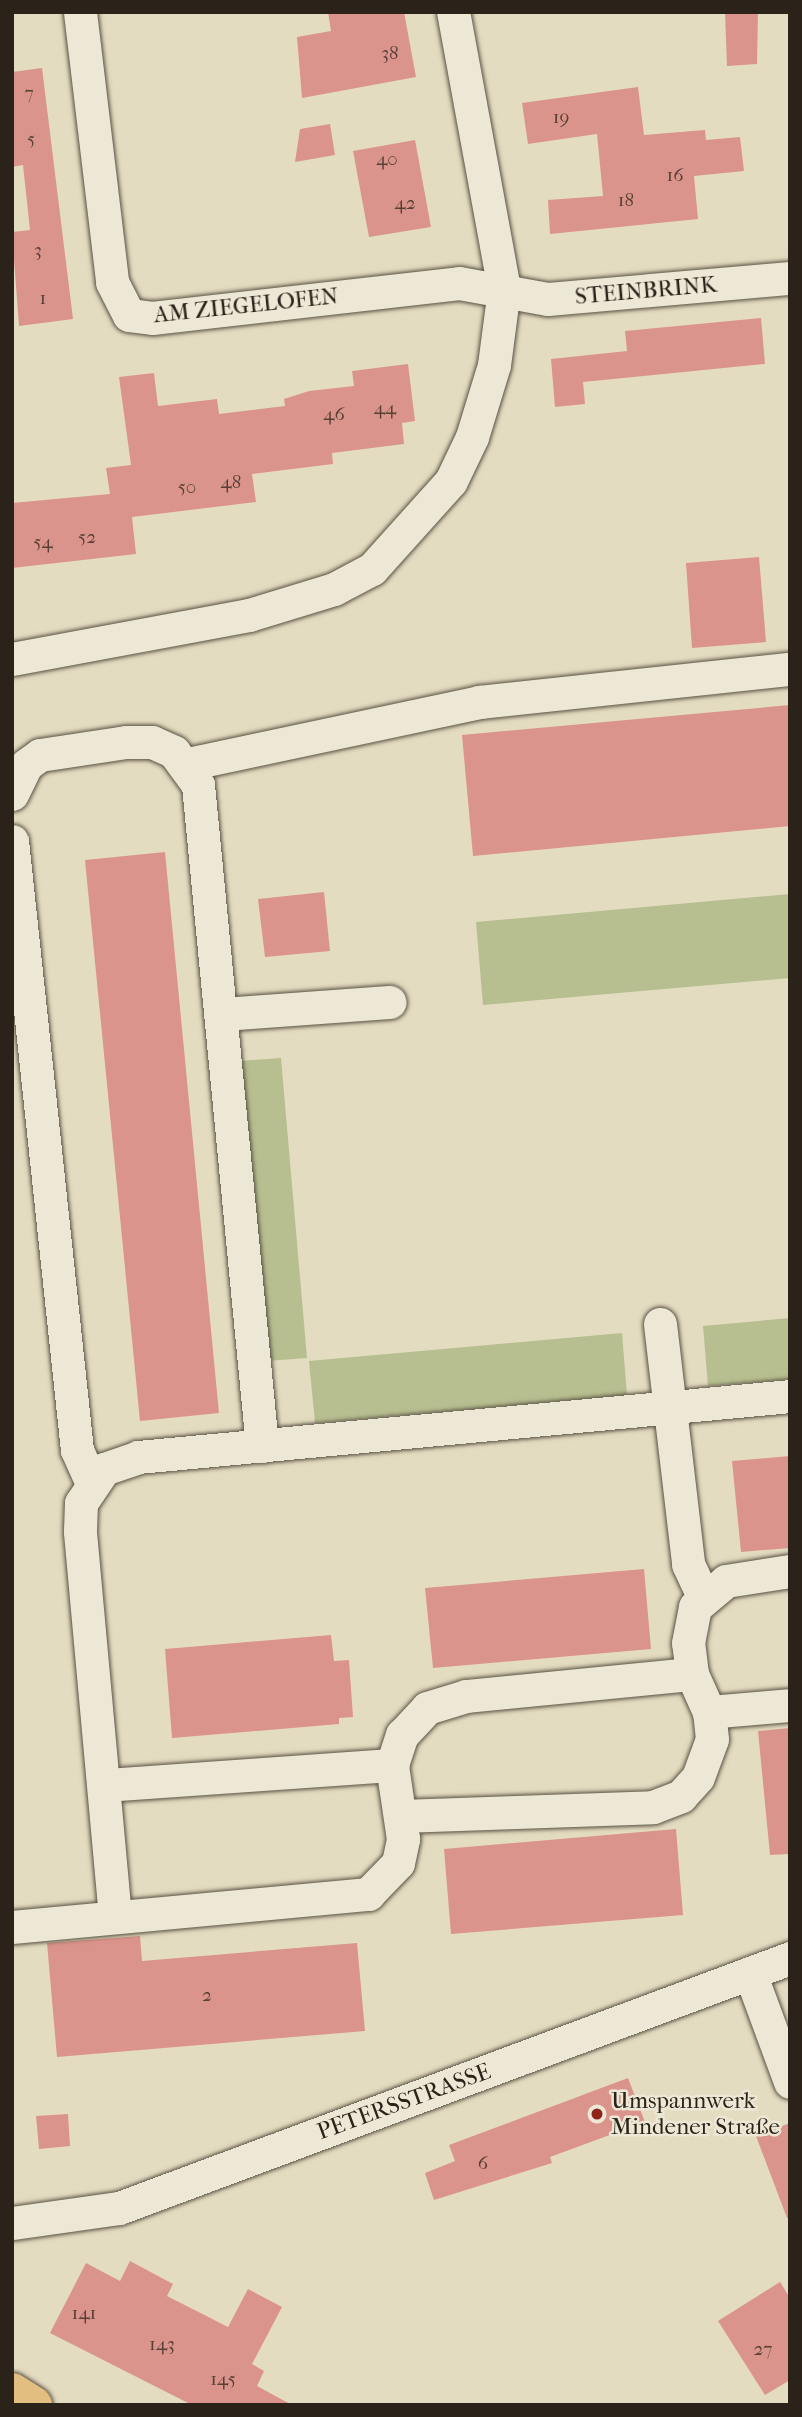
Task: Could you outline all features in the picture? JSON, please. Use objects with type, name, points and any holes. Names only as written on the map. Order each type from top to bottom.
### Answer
[{"type":"main road","points":[[12,2392],[33,2405]]},
{"type":"street","name":"AM ZIEGELOFEN","points":[[80,12],[112,282],[129,315],[152,318],[459,284],[504,289]]},
{"type":"street","points":[[12,659],[249,615],[334,589],[372,569],[451,481],[472,437],[494,365],[504,289],[453,12]]},
{"type":"street","name":"STEINBRINK","points":[[504,289],[548,299],[790,278]]},
{"type":"street","points":[[188,764],[479,702],[790,669]]},
{"type":"street","points":[[12,794],[26,765],[61,747],[152,742],[188,764],[204,811],[262,1446]]},
{"type":"street","points":[[12,841],[77,1450],[91,1481]]},
{"type":"street","points":[[222,1014],[390,1002]]},
{"type":"street","points":[[660,1324],[688,1564],[703,1596]]},
{"type":"street","points":[[116,1917],[106,1785],[80,1531],[81,1503],[91,1481],[120,1460],[669,1410],[790,1396]]},
{"type":"street","points":[[401,1816],[666,1804],[691,1788],[707,1761],[709,1712],[692,1674],[690,1620],[703,1596],[740,1576],[790,1572]]},
{"type":"street","points":[[12,1927],[368,1894],[398,1863],[401,1816],[391,1765],[414,1718],[447,1699],[692,1674]]},
{"type":"street","points":[[709,1712],[790,1705]]},
{"type":"street","points":[[106,1785],[391,1765]]},
{"type":"street","name":"PETERSSTRASSE","points":[[12,2223],[119,2208],[790,1958]]},
{"type":"street","points":[[750,1973],[790,2082]]},
{"type":"green space","points":[[790,894],[790,978],[483,1005],[476,922]]},
{"type":"green space","points":[[281,1058],[307,1358],[267,1361],[240,1061]]},
{"type":"green space","points":[[790,1318],[790,1379],[708,1386],[703,1326]]},
{"type":"green space","points":[[622,1333],[627,1395],[315,1423],[309,1361]]},
{"type":"building","points":[[328,12],[404,12],[416,77],[302,98],[297,37],[331,31]]},
{"type":"building","points":[[725,12],[758,12],[757,64],[727,66]]},
{"type":"building","points":[[42,68],[73,319],[19,326],[12,232],[30,230],[23,165],[12,167],[12,72]]},
{"type":"building","points":[[638,87],[644,135],[705,130],[706,140],[740,137],[744,171],[694,176],[698,219],[550,234],[548,200],[603,196],[597,134],[528,144],[522,103]]},
{"type":"building","points":[[330,124],[335,155],[295,162],[300,129]]},
{"type":"building","points":[[415,140],[431,227],[369,237],[353,151]]},
{"type":"building","points":[[761,318],[765,364],[583,382],[585,404],[555,407],[551,359],[627,351],[625,331]]},
{"type":"building","points":[[408,364],[415,421],[402,423],[404,444],[332,453],[333,464],[252,474],[256,502],[132,517],[136,554],[12,568],[12,503],[110,494],[106,468],[131,465],[119,377],[154,373],[158,406],[217,399],[219,414],[285,406],[284,399],[309,391],[354,386],[352,371]]},
{"type":"building","points":[[759,557],[766,642],[692,648],[686,563]]},
{"type":"building","points":[[790,705],[790,826],[473,856],[462,735]]},
{"type":"building","points":[[165,852],[219,1413],[140,1421],[85,860]]},
{"type":"building","points":[[324,892],[330,951],[265,957],[258,899]]},
{"type":"building","points":[[790,1456],[790,1548],[741,1552],[732,1461]]},
{"type":"building","points":[[644,1569],[651,1649],[433,1668],[425,1588]]},
{"type":"building","points":[[331,1635],[334,1661],[349,1660],[353,1717],[339,1718],[339,1724],[172,1738],[165,1649]]},
{"type":"building","points":[[790,1728],[790,1854],[770,1855],[758,1731]]},
{"type":"building","points":[[676,1829],[683,1915],[451,1934],[444,1849]]},
{"type":"building","points":[[140,1936],[142,1961],[357,1943],[365,2031],[57,2057],[47,1943]]},
{"type":"building","points":[[628,2078],[645,2122],[550,2157],[552,2163],[434,2200],[425,2173],[455,2161],[449,2145]]},
{"type":"building","points":[[68,2114],[70,2146],[39,2149],[36,2116]]},
{"type":"building","points":[[790,2123],[790,2218],[787,2218],[756,2136]]},
{"type":"building","points":[[130,2261],[173,2284],[167,2296],[228,2327],[248,2289],[282,2307],[252,2364],[264,2371],[257,2386],[292,2405],[192,2405],[50,2333],[86,2263],[120,2281]]},
{"type":"building","points":[[780,2282],[790,2298],[790,2380],[765,2395],[718,2321]]},
{"type":"place","name":"Umspannwerk Mindener Straße","points":[[597,2114]]}]
